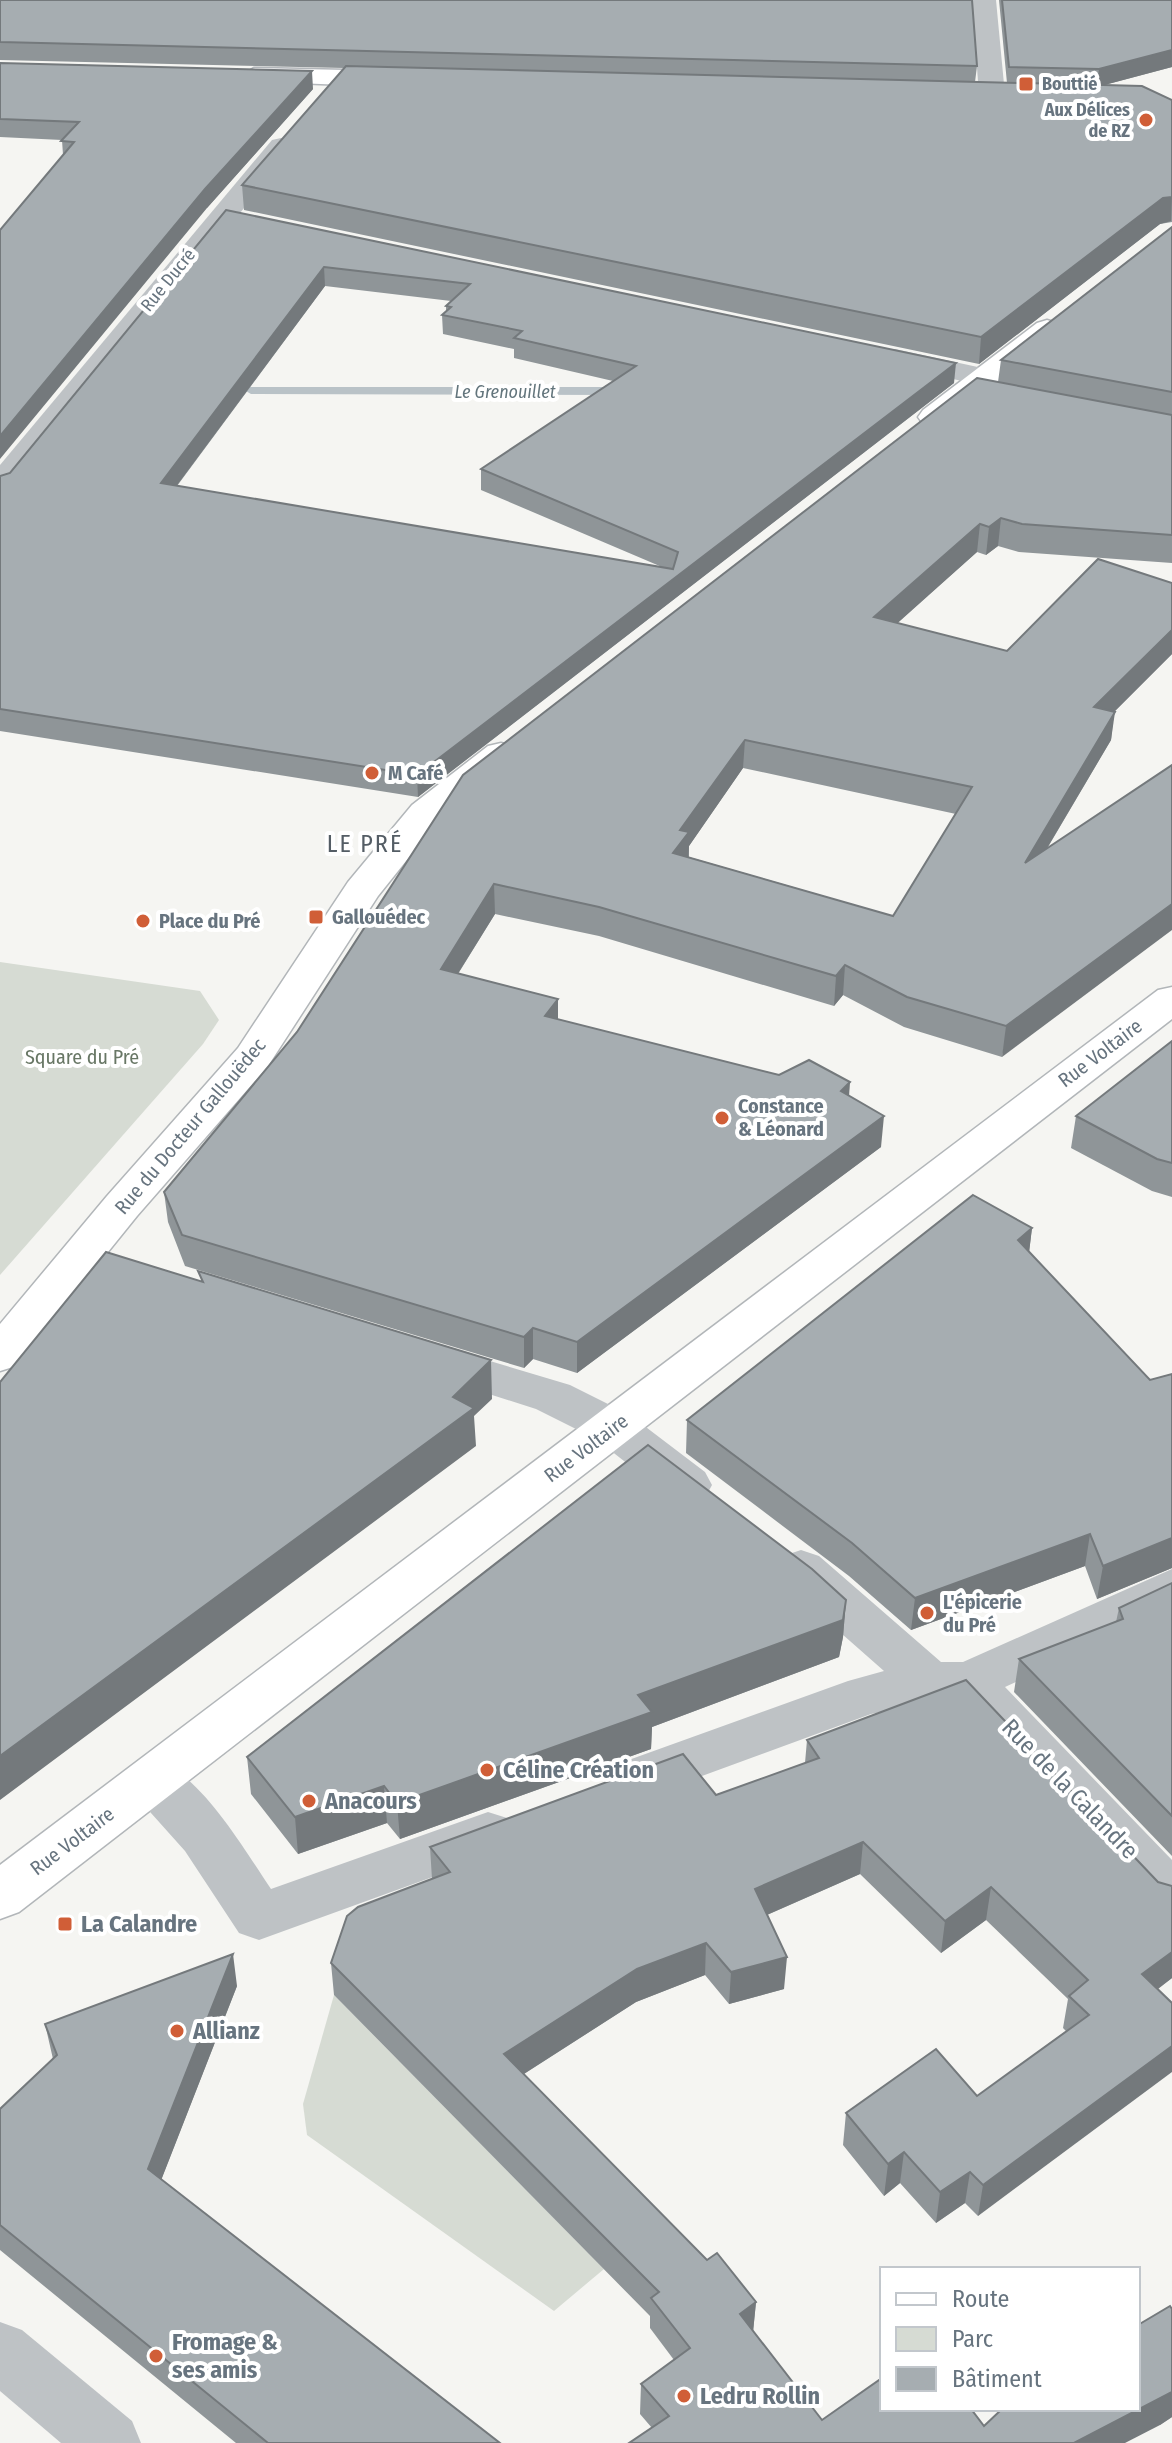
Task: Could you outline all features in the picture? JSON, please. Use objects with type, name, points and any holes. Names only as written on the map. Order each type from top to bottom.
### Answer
[{"type":"main road","points":[[232,75],[424,80]]},
{"type":"main road","points":[[960,95],[1019,96]]},
{"type":"main road","points":[[906,439],[985,389],[1066,314]]},
{"type":"main road","name":"Rue du Docteur Gallouëdec","points":[[0,1355],[102,1259],[253,1057],[362,890],[425,813],[522,738]]},
{"type":"main road","name":"Rue Voltaire","points":[[0,1896],[1172,999]]},
{"type":"street","points":[[984,0],[992,95]]},
{"type":"street","points":[[318,103],[340,78]]},
{"type":"street","name":"Rue Ducré","points":[[0,485],[233,219],[298,126]]},
{"type":"street","points":[[863,351],[985,389]]},
{"type":"street","points":[[388,1346],[553,1397],[613,1427],[721,1509]]},
{"type":"street","name":"Rue de la Calandre","points":[[769,1545],[949,1682],[1172,1896]]},
{"type":"street","points":[[153,1779],[204,1835],[259,1917],[866,1695],[949,1682],[1172,1588]]},
{"type":"street","points":[[0,2351],[109,2443]]},
{"type":"green space","name":"Square du Pré","points":[[0,962],[200,991],[219,1020],[203,1044],[0,1275]]},
{"type":"green space","points":[[334,1995],[604,2269],[554,2311],[307,2135],[303,2104]]},
{"type":"building","points":[[0,0],[972,0],[977,66],[0,42]]},
{"type":"building","points":[[1002,0],[1172,0],[1172,50],[1099,69],[1009,67]]},
{"type":"building","points":[[0,63],[312,71],[205,189],[0,436],[0,230],[74,142],[61,141],[79,122],[0,119]]},
{"type":"building","points":[[346,66],[1142,86],[1172,100],[1172,197],[1163,198],[981,337],[242,185]]},
{"type":"building","points":[[226,210],[956,363],[417,775],[0,709],[0,476],[10,473]],"holes":[[[324,267],[470,284],[446,306],[451,307],[442,315],[522,331],[514,338],[636,366],[481,469],[678,552],[673,569],[161,483]]]},
{"type":"building","points":[[1172,227],[1172,392],[1001,360]]},
{"type":"building","points":[[977,378],[1172,415],[1172,535],[1022,524],[1001,518],[989,527],[980,524],[874,617],[1007,651],[1098,559],[1172,583],[1172,630],[1094,707],[1115,712],[1025,863],[1172,765],[1172,904],[1006,1026],[907,997],[845,965],[836,976],[599,907],[494,884],[441,969],[558,999],[545,1016],[779,1075],[809,1060],[850,1082],[841,1091],[884,1116],[577,1342],[533,1328],[524,1337],[182,1235],[164,1192],[297,1032],[463,775]],"holes":[[[745,740],[972,787],[893,916],[673,853],[689,832],[680,830]]]},
{"type":"building","points":[[1172,1041],[1172,1163],[1157,1159],[1076,1116]]},
{"type":"building","points":[[973,1195],[1032,1228],[1018,1240],[1150,1380],[1172,1374],[1172,1538],[1103,1566],[1090,1534],[915,1598],[852,1543],[687,1420]]},
{"type":"building","points":[[106,1252],[203,1282],[198,1271],[491,1360],[453,1397],[474,1408],[0,1756],[0,1382]]},
{"type":"building","points":[[648,1445],[812,1569],[846,1600],[843,1620],[638,1695],[652,1712],[397,1803],[384,1786],[295,1817],[247,1757]]},
{"type":"building","points":[[1172,1583],[1172,1816],[1019,1659],[1123,1619],[1119,1608]]},
{"type":"building","points":[[966,1680],[1158,1882],[1172,1886],[1172,1952],[1142,1974],[1172,2003],[1172,2046],[983,2185],[970,2172],[940,2192],[904,2152],[888,2164],[846,2113],[936,2049],[977,2096],[1089,2015],[1069,1996],[1088,1980],[991,1887],[945,1921],[863,1842],[755,1889],[787,1957],[731,1972],[706,1943],[637,1969],[504,2054],[707,2260],[717,2253],[756,2302],[740,2314],[822,2420],[880,2379],[880,2411],[973,2411],[984,2426],[1000,2411],[1135,2411],[1074,2443],[629,2443],[669,2416],[641,2384],[690,2348],[651,2298],[659,2292],[331,1963],[347,1916],[358,1907],[450,1872],[430,1847],[683,1754],[716,1795],[819,1758],[807,1740]]},
{"type":"building","points":[[233,1954],[148,2169],[500,2443],[268,2443],[0,2225],[0,2109],[57,2055],[45,2024]]},
{"type":"building","points":[[1170,2306],[1172,2309],[1172,2392],[1140,2409],[1140,2324]]},
{"type":"waterway","name":"Le Grenouillet","points":[[251,390],[623,391]]},
{"type":"place","name":"Bouttié","points":[[1026,84]]},
{"type":"place","name":"Aux Délices de RZ","points":[[1146,120]]},
{"type":"place","name":"M Café","points":[[372,773]]},
{"type":"place","name":"Gallouédec","points":[[316,917]]},
{"type":"place","name":"Place du Pré","points":[[143,921]]},
{"type":"place","name":"Constance & Léonard","points":[[722,1118]]},
{"type":"place","name":"L'épicerie du Pré","points":[[927,1613]]},
{"type":"place","name":"Céline Création","points":[[487,1770]]},
{"type":"place","name":"Anacours","points":[[309,1801]]},
{"type":"place","name":"La Calandre","points":[[65,1924]]},
{"type":"place","name":"Allianz","points":[[177,2031]]},
{"type":"place","name":"Fromage & ses amis","points":[[156,2356]]},
{"type":"place","name":"Ledru Rollin","points":[[684,2396]]},
{"type":"district","name":"LE PRÉ","points":[[365,844]]}]
